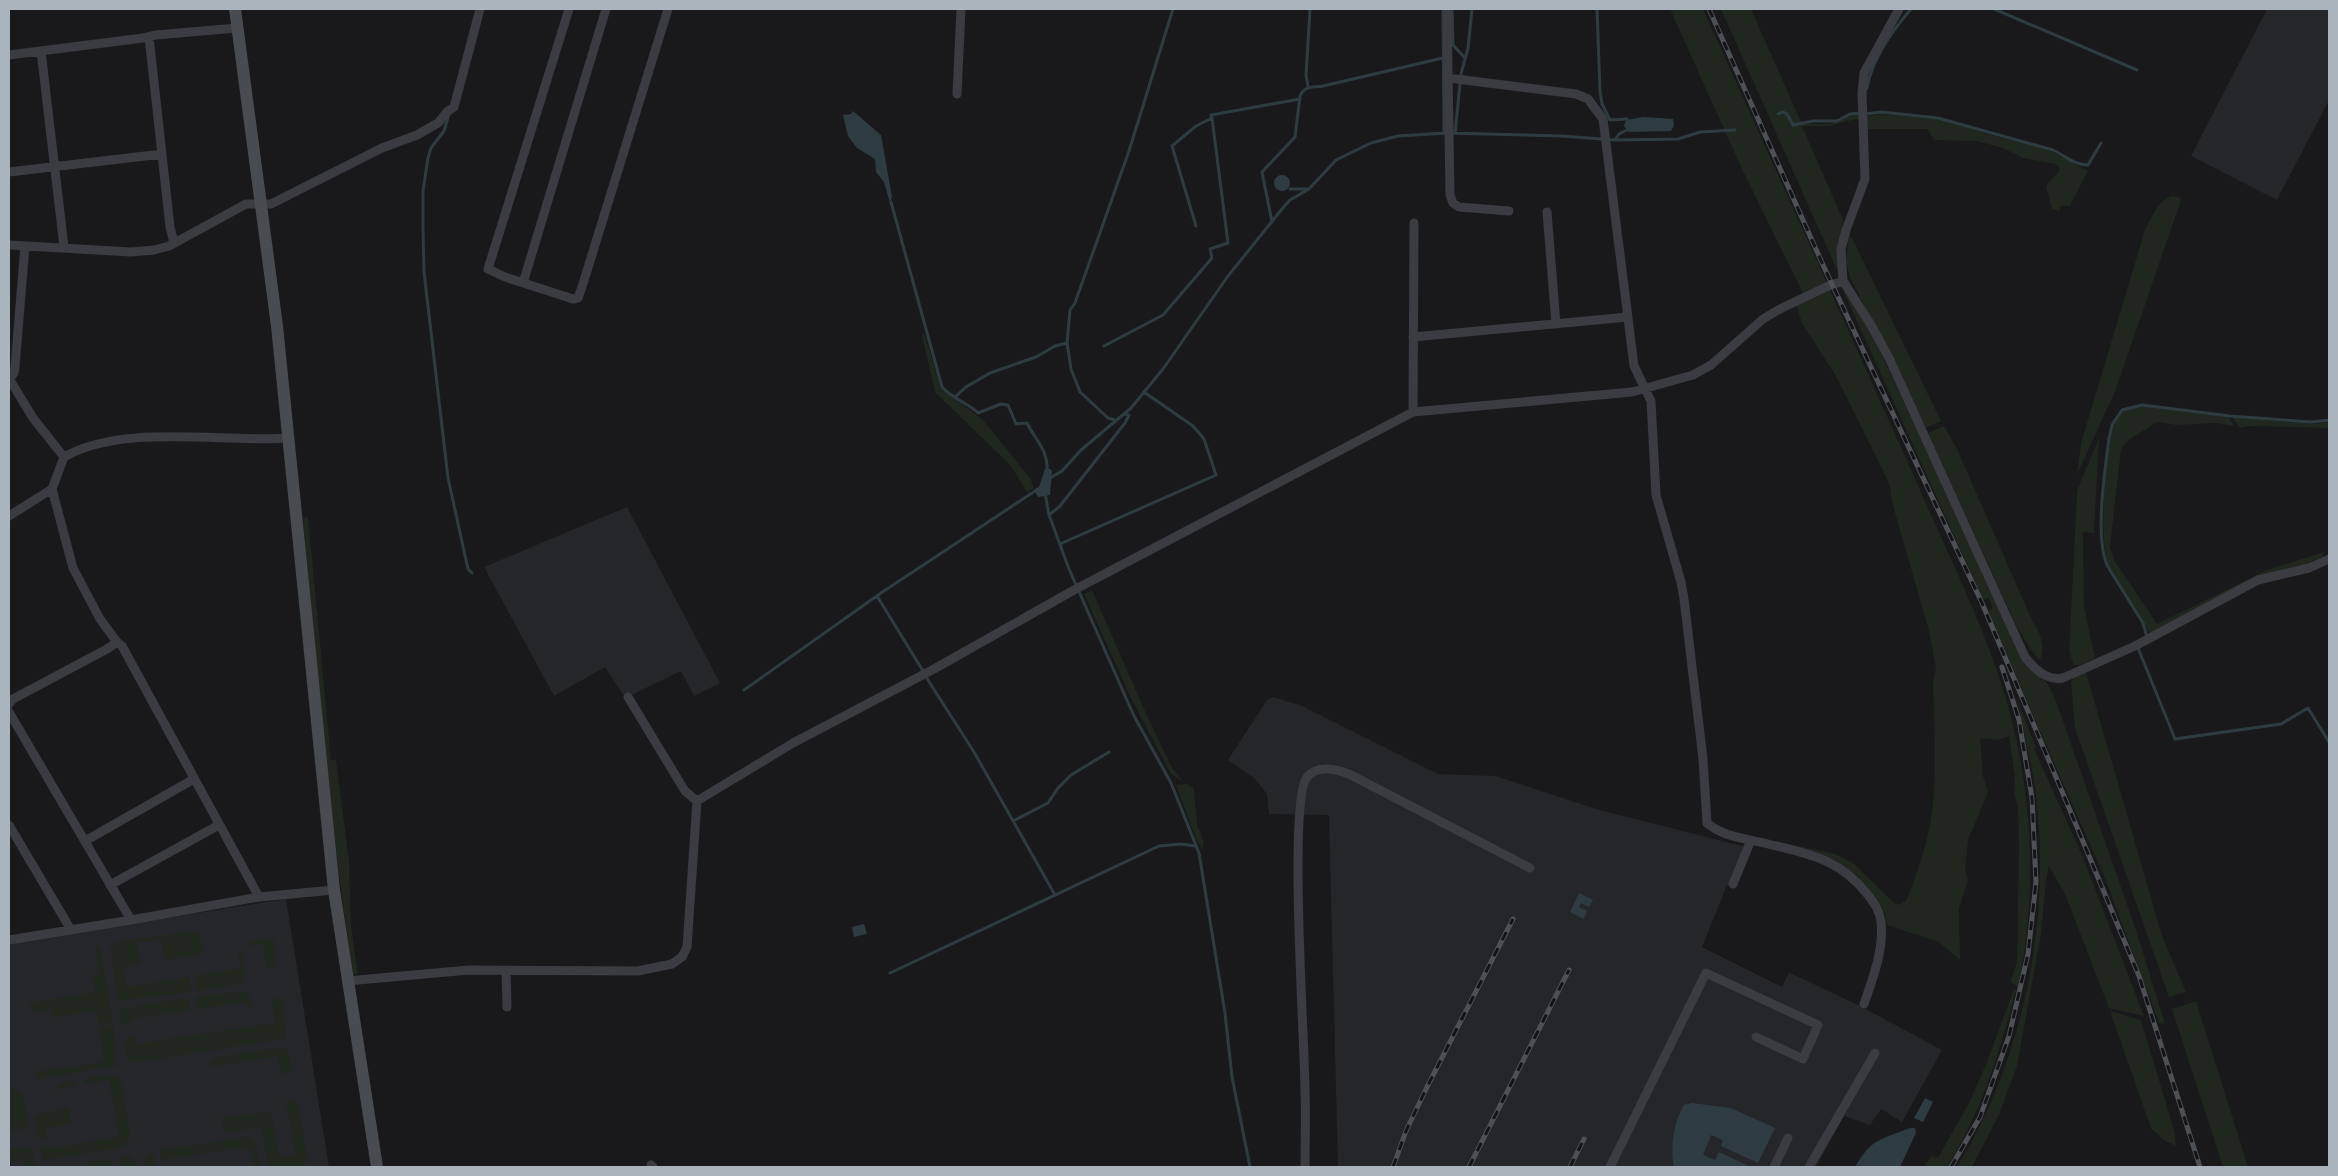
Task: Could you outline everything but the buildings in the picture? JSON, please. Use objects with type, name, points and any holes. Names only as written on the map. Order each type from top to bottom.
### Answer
[{"type":"main road","points":[[235,9],[261,205],[288,438],[334,890],[377,1167]]},
{"type":"street","points":[[9,245],[131,252],[154,250],[174,244],[246,204],[271,204],[382,148],[417,135],[438,123],[454,107],[480,9]]},
{"type":"street","points":[[569,9],[488,269],[523,283],[573,299],[578,298],[668,9]]},
{"type":"street","points":[[523,283],[606,9]]},
{"type":"street","points":[[957,94],[961,9]]},
{"type":"street","points":[[1447,9],[1449,188],[1453,203],[1459,207],[1509,211]]},
{"type":"street","points":[[1899,9],[1864,73],[1862,93],[1865,179],[1841,249],[1843,282],[1871,325],[1889,358],[2025,656],[2044,675],[2057,680],[2135,646],[2258,580],[2309,568],[2329,559]]},
{"type":"street","points":[[9,55],[237,28]]},
{"type":"street","points":[[149,37],[170,227],[174,244]]},
{"type":"street","points":[[41,51],[64,247]]},
{"type":"street","points":[[1448,78],[1576,94],[1588,99],[1603,119],[1634,366],[1651,400],[1656,495],[1681,582],[1684,599],[1702,759],[1707,823],[1713,828],[1750,840],[1800,851],[1836,864],[1858,882],[1877,908],[1881,921],[1878,957],[1864,1004]]},
{"type":"street","points":[[9,172],[162,154]]},
{"type":"street","points":[[1546,212],[1556,324]]},
{"type":"street","points":[[1413,412],[1414,223]]},
{"type":"street","points":[[25,246],[15,367],[9,380],[33,418],[64,457]]},
{"type":"street","points":[[697,800],[793,743],[943,664],[1078,588],[1413,412],[1632,392],[1693,375],[1711,365],[1763,320],[1778,310],[1826,287],[1843,282]]},
{"type":"street","points":[[1413,337],[1628,317]]},
{"type":"street","points":[[259,897],[122,646],[100,619],[73,568],[52,489],[64,457],[75,450],[124,440],[200,435],[267,439],[288,438]]},
{"type":"street","points":[[9,516],[52,489]]},
{"type":"street","points":[[9,704],[14,699],[117,642]]},
{"type":"street","points":[[628,697],[685,791],[697,800]]},
{"type":"street","points":[[9,712],[131,920]]},
{"type":"street","points":[[1305,1167],[1305,1091],[1299,913],[1299,813],[1301,789],[1307,777],[1316,770],[1331,768],[1349,774],[1530,868]]},
{"type":"street","points":[[85,841],[194,779]]},
{"type":"street","points":[[347,981],[470,970],[638,971],[672,964],[682,957],[687,942],[697,800]]},
{"type":"street","points":[[9,825],[71,930]]},
{"type":"street","points":[[110,885],[219,825]]},
{"type":"street","points":[[1733,884],[1750,840]]},
{"type":"street","points":[[9,940],[259,897],[334,890]]},
{"type":"street","points":[[506,970],[507,1007]]},
{"type":"street","points":[[1610,1167],[1706,973],[1818,1025],[1803,1059],[1756,1037]]},
{"type":"street","points":[[1809,1167],[1875,1053]]},
{"type":"street","points":[[1774,1167],[1788,1138]]},
{"type":"shaded area","points":[[1670,9],[1703,9],[1827,283],[1803,293],[1742,169]]},
{"type":"shaded area","points":[[1721,9],[1751,9],[1802,124],[1830,124],[1850,115],[1860,114],[1860,118],[1829,126],[1802,126],[1843,220],[1838,249],[1838,272]]},
{"type":"shaded area","points":[[2267,9],[2329,9],[2329,100],[2277,200],[2191,156]]},
{"type":"shaded area","points":[[853,111],[881,135],[892,197],[890,203],[884,182],[876,172],[875,159],[857,148],[848,136],[843,115],[851,114]]},
{"type":"shaded area","points":[[1881,114],[1938,119],[1962,125],[2053,152],[2088,171],[2070,206],[2061,206],[2060,211],[2052,209],[2046,186],[2060,170],[2056,164],[2023,158],[2003,148],[1977,141],[1934,140],[1927,129],[1867,129],[1867,116]]},
{"type":"shaded area","points":[[1643,117],[1673,119],[1674,125],[1671,131],[1629,132],[1624,126],[1626,120]]},
{"type":"shaded area","points":[[1282,175],[1288,177],[1290,183],[1288,189],[1282,191],[1276,189],[1274,183],[1276,177]]},
{"type":"shaded area","points":[[2172,196],[2180,197],[2181,200],[2116,389],[2077,475],[2081,443],[2145,230],[2162,202]]},
{"type":"shaded area","points":[[1849,235],[1941,421],[1926,428],[1850,277],[1846,261]]},
{"type":"shaded area","points":[[1829,288],[1970,602],[2007,702],[2022,772],[2030,844],[2028,916],[2018,987],[2010,982],[2017,962],[2019,847],[2018,808],[2014,791],[2015,778],[2009,736],[1998,740],[1980,738],[1983,776],[1988,792],[1968,840],[1965,867],[1968,881],[1959,908],[1960,960],[1939,942],[1887,925],[1885,913],[1866,886],[1856,875],[1836,861],[1727,831],[1835,854],[1853,863],[1893,902],[1899,905],[1906,901],[1922,858],[1928,835],[1934,780],[1933,681],[1936,668],[1929,631],[1892,502],[1890,485],[1836,376],[1802,323],[1796,305]]},
{"type":"shaded area","points":[[1842,288],[1869,328],[1980,563],[2039,675],[2048,684],[2056,701],[2137,933],[2165,1024],[2159,1023],[2106,881],[1991,619],[1988,611],[1993,608],[1989,598],[1983,600]]},
{"type":"shaded area","points":[[924,333],[941,389],[983,420],[1030,478],[1034,488],[1027,492],[1011,466],[935,392],[922,335]]},
{"type":"shaded area","points":[[2141,406],[2229,417],[2234,426],[2215,423],[2177,425],[2157,422],[2127,441],[2121,449],[2110,547],[2114,560],[2157,624],[2267,570],[2324,552],[2322,557],[2299,567],[2274,572],[2151,635],[2109,567],[2103,519],[2107,457],[2113,428],[2123,411]]},
{"type":"shaded area","points":[[2232,417],[2311,424],[2329,422],[2329,428],[2249,426],[2240,428]]},
{"type":"shaded area","points":[[1944,426],[1957,449],[2039,633],[2043,649],[2040,660],[2036,657],[2018,629],[1928,433]]},
{"type":"shaded area","points":[[2099,438],[2094,533],[2083,532],[2084,607],[2095,658],[2080,665],[2074,665],[2069,652],[2077,491]]},
{"type":"shaded area","points":[[1045,469],[1052,471],[1050,495],[1038,497],[1034,490],[1039,487]]},
{"type":"shaded area","points":[[627,507],[720,683],[694,696],[681,671],[625,698],[605,667],[554,696],[484,567]]},
{"type":"shaded area","points":[[308,517],[331,760],[336,760],[349,861],[351,926],[358,974],[353,974],[331,804],[303,519]]},
{"type":"shaded area","points":[[1092,590],[1171,766],[1183,782],[1171,774],[1130,696],[1084,594]]},
{"type":"shaded area","points":[[2085,669],[2162,936],[2186,992],[2169,997],[2075,728],[2071,683],[2074,677]]},
{"type":"shaded area","points":[[1273,697],[1302,706],[1438,774],[1495,776],[1603,811],[1746,847],[1729,886],[1727,885],[1702,947],[1782,987],[1789,973],[1803,979],[1860,1006],[1942,1050],[1902,1122],[1881,1109],[1870,1125],[1844,1116],[1816,1167],[1338,1167],[1329,815],[1269,814],[1267,794],[1254,778],[1228,760],[1267,700]]},
{"type":"shaded area","points":[[2016,698],[2036,747],[2034,749],[2082,855],[2144,1016],[2109,1008],[2065,894],[2049,866],[2041,934],[2017,1066],[1999,1115],[1973,1165],[1971,1167],[1957,1167],[1981,1124],[2000,1079],[2016,1032],[2028,984],[2036,935],[2040,885],[2035,787]]},
{"type":"shaded area","points":[[1187,784],[1194,789],[1197,824],[1204,842],[1202,850],[1176,785]]},
{"type":"shaded area","points":[[1579,893],[1593,900],[1589,907],[1581,903],[1579,907],[1587,911],[1584,919],[1570,912]]},
{"type":"shaded area","points":[[286,899],[329,1167],[9,1167],[9,943]]},
{"type":"shaded area","points":[[864,924],[867,934],[854,937],[852,927]]},
{"type":"shaded area","points":[[194,931],[199,934],[204,953],[165,960],[161,939],[137,943],[140,964],[123,967],[126,987],[189,977],[191,992],[118,1001],[112,945],[117,942]]},
{"type":"shaded area","points":[[273,938],[277,965],[267,968],[263,944],[251,946],[250,942]]},
{"type":"shaded area","points":[[95,946],[100,946],[113,1022],[99,1024],[96,1011],[52,1017],[50,1009],[32,1012],[30,1003],[95,992],[93,974],[99,973]]},
{"type":"shaded area","points":[[238,951],[243,955],[245,977],[243,983],[197,991],[195,976],[241,968]]},
{"type":"shaded area","points":[[2014,989],[2016,990],[1996,1059],[1980,1104],[1970,1125],[1947,1167],[1924,1167],[1931,1156],[1938,1158],[1970,1101],[1987,1062]]},
{"type":"shaded area","points":[[242,991],[249,995],[251,1007],[249,1011],[247,1002],[198,1009],[196,997]]},
{"type":"shaded area","points":[[185,998],[188,1000],[190,1010],[132,1019],[132,1025],[122,1025],[120,1011],[122,1009]]},
{"type":"shaded area","points":[[272,998],[280,998],[282,1000],[286,1038],[133,1063],[127,1058],[124,1040],[134,1036],[136,1044],[275,1023]]},
{"type":"shaded area","points":[[2196,1001],[2248,1167],[2223,1167],[2172,1009]]},
{"type":"shaded area","points":[[2110,1011],[2141,1020],[2174,1130],[2176,1146],[2164,1140],[2151,1128]]},
{"type":"shaded area","points":[[113,1025],[116,1066],[37,1079],[36,1072],[104,1062],[100,1027]]},
{"type":"shaded area","points":[[276,1048],[287,1050],[293,1072],[282,1074],[278,1056],[211,1067],[210,1061],[216,1058]]},
{"type":"shaded area","points":[[116,1076],[122,1083],[130,1135],[126,1144],[119,1148],[43,1160],[40,1150],[42,1146],[48,1145],[49,1149],[119,1137],[109,1080],[85,1084],[84,1081],[88,1078]]},
{"type":"shaded area","points":[[71,1081],[77,1086],[57,1089],[61,1083]]},
{"type":"shaded area","points":[[9,1088],[22,1092],[29,1128],[9,1130]]},
{"type":"shaded area","points":[[1925,1098],[1933,1102],[1923,1122],[1914,1118]]},
{"type":"shaded area","points":[[297,1100],[307,1158],[303,1167],[269,1167],[261,1127],[224,1132],[222,1118],[271,1111],[279,1157],[296,1154],[286,1102]]},
{"type":"shaded area","points":[[1692,1103],[1731,1108],[1775,1128],[1758,1163],[1721,1146],[1723,1140],[1711,1135],[1703,1155],[1715,1160],[1719,1152],[1751,1167],[1674,1167],[1672,1152],[1677,1120],[1684,1105]]},
{"type":"shaded area","points":[[68,1108],[71,1124],[45,1128],[46,1138],[40,1140],[34,1115]]},
{"type":"shaded area","points":[[1910,1128],[1915,1128],[1916,1133],[1900,1167],[1855,1167],[1872,1145]]},
{"type":"shaded area","points":[[248,1137],[253,1138],[256,1144],[260,1167],[254,1167],[251,1148],[239,1150],[238,1148],[161,1160],[162,1150]]},
{"type":"shaded area","points":[[28,1147],[33,1152],[35,1167],[26,1167],[24,1159],[9,1162],[9,1150]]},
{"type":"shaded area","points":[[149,1153],[153,1154],[155,1167],[146,1167],[145,1160]]},
{"type":"shaded area","points":[[128,1156],[136,1167],[122,1167],[121,1159]]},
{"type":"shaded area","points":[[109,1159],[113,1167],[87,1167],[89,1161]]},
{"type":"waterway","points":[[956,396],[966,387],[990,373],[1036,357],[1055,346],[1067,343],[1070,310],[1075,303],[1129,151],[1173,9]]},
{"type":"waterway","points":[[1308,86],[1306,75],[1310,9]]},
{"type":"waterway","points":[[1443,9],[1444,133]]},
{"type":"waterway","points":[[1452,9],[1453,45],[1465,58]]},
{"type":"waterway","points":[[1455,133],[1461,74],[1468,48],[1472,9]]},
{"type":"waterway","points":[[1597,9],[1602,104],[1610,120],[1627,119]]},
{"type":"waterway","points":[[1867,88],[1878,56],[1911,9]]},
{"type":"waterway","points":[[1994,9],[2137,70]]},
{"type":"waterway","points":[[1272,222],[1262,172],[1295,137],[1300,96],[1304,90],[1443,58]]},
{"type":"waterway","points":[[1196,226],[1172,146],[1196,126],[1212,118],[1211,115],[1300,99]]},
{"type":"waterway","points":[[1778,114],[1783,112],[1787,114],[1793,125],[1813,121],[1837,121],[1850,114],[1860,113]]},
{"type":"waterway","points":[[1865,114],[1881,112],[1938,118],[2053,150],[2084,165],[2088,165],[2101,143]]},
{"type":"waterway","points":[[449,114],[444,131],[431,148],[428,158],[423,191],[424,272],[448,478],[468,569],[472,573]]},
{"type":"waterway","points":[[1104,346],[1163,315],[1212,258],[1210,249],[1228,243],[1212,118]]},
{"type":"waterway","points":[[1615,140],[1619,134],[1627,130]]},
{"type":"waterway","points":[[1050,478],[1062,471],[1081,450],[1131,408],[1163,369],[1228,276],[1282,209],[1290,200],[1309,189],[1336,160],[1371,143],[1398,136],[1446,133],[1561,136],[1615,140],[1678,139],[1700,132],[1735,130]]},
{"type":"waterway","points":[[1290,189],[1308,189]]},
{"type":"waterway","points":[[891,202],[942,387],[978,413],[1001,404],[1008,405],[1016,424],[1027,423],[1044,451],[1047,472]]},
{"type":"waterway","points":[[1067,343],[1071,369],[1080,392],[1108,418],[1115,420]]},
{"type":"waterway","points":[[1060,544],[1216,475],[1204,439],[1193,426],[1144,392]]},
{"type":"waterway","points":[[2147,637],[2143,623],[2108,567],[2102,539],[2103,486],[2109,438],[2112,425],[2122,410],[2142,405],[2230,416],[2311,422],[2329,420]]},
{"type":"waterway","points":[[1049,515],[1060,506],[1125,423],[1129,415],[1125,414]]},
{"type":"waterway","points":[[744,690],[881,593],[1038,489]]},
{"type":"waterway","points":[[1045,493],[1049,515],[1069,569],[1134,716],[1171,783],[1199,853],[1225,1013],[1232,1077],[1250,1167]]},
{"type":"waterway","points":[[877,596],[923,671]]},
{"type":"waterway","points":[[2140,647],[2138,648],[2175,739],[2281,724],[2308,708],[2329,742]]},
{"type":"waterway","points":[[926,677],[974,752],[1055,895]]},
{"type":"waterway","points":[[1013,821],[1048,803],[1058,788],[1071,775],[1109,752]]},
{"type":"waterway","points":[[890,973],[1159,846],[1181,844],[1195,846]]},
{"type":"railway","points":[[1709,9],[1823,265],[1982,603],[2064,796],[2139,976],[2200,1167]]},
{"type":"railway","points":[[1951,1167],[1980,1117],[2009,1036],[2028,954],[2036,882],[2032,798],[2019,720],[2002,667]]},
{"type":"railway","points":[[1393,1167],[1406,1131],[1427,1087],[1513,919]]},
{"type":"railway","points":[[1469,1167],[1569,970]]},
{"type":"railway","points":[[1570,1167],[1584,1139]]}]
